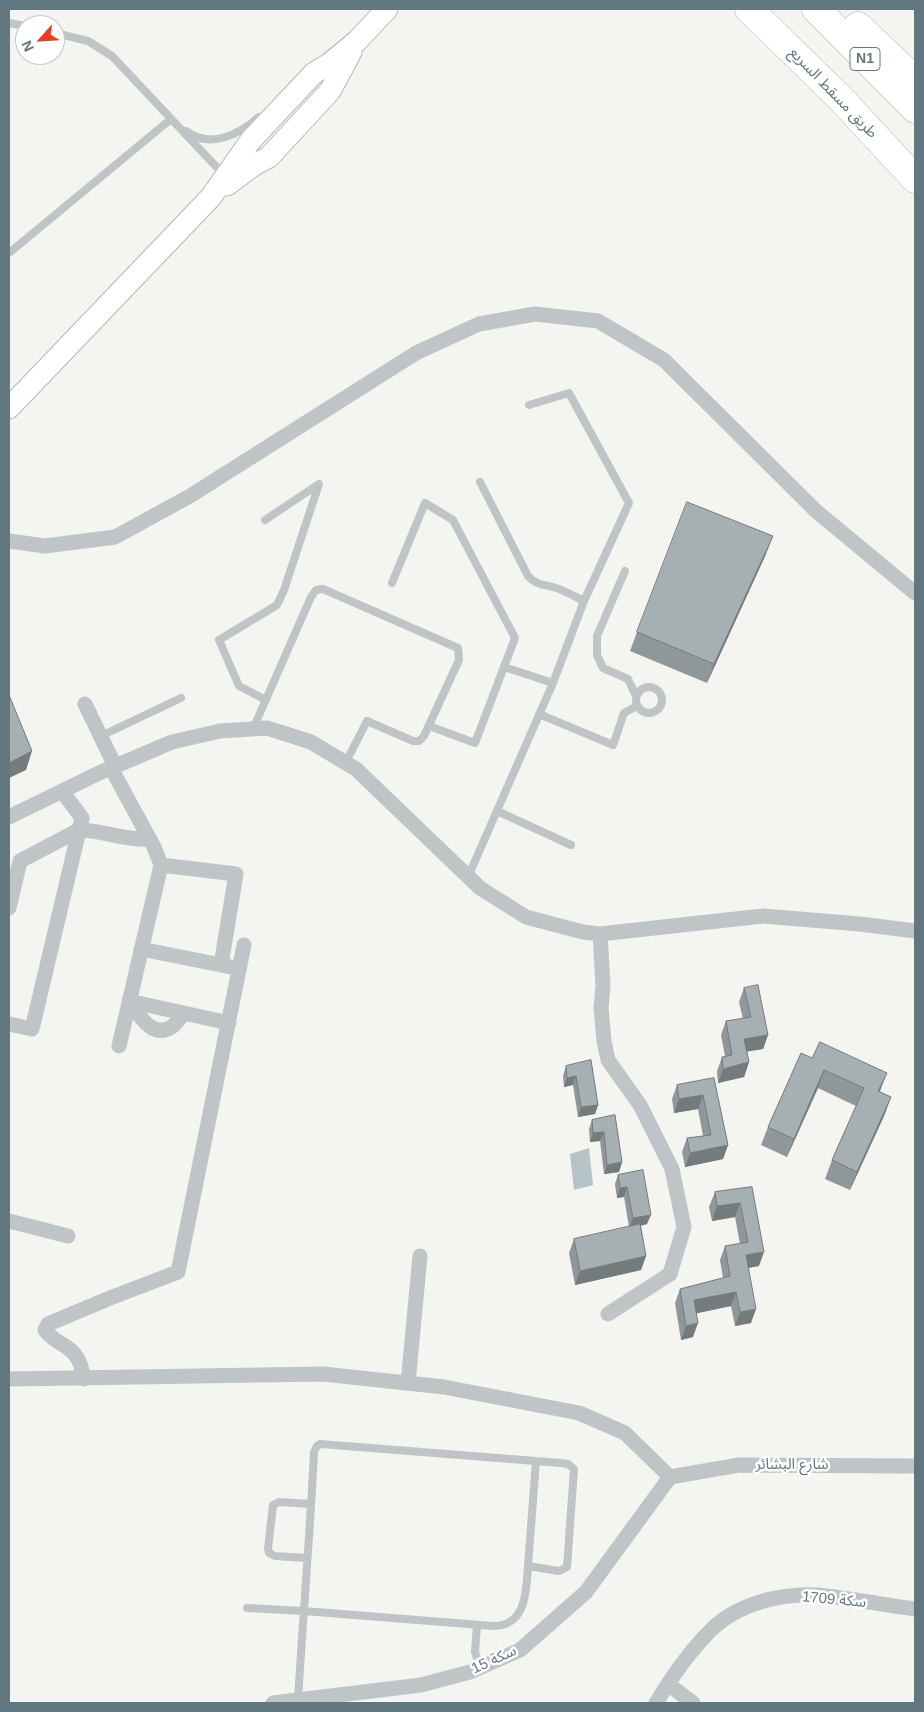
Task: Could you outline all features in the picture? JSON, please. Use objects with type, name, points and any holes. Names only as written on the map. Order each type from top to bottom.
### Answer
[{"type":"highway","name":"طريق مسقط السريع","points":[[749,9],[842,100],[915,179]]},
{"type":"highway","name":"N1","points":[[816,9],[915,109]]},
{"type":"highway","points":[[840,9],[915,80]]},
{"type":"highway","points":[[842,100],[915,199]]},
{"type":"street","points":[[228,180],[251,140],[314,73],[329,64],[356,41],[386,9]]},
{"type":"street","points":[[9,408],[228,180],[270,157],[330,91],[356,41]]},
{"type":"street","points":[[9,541],[45,546],[115,537],[190,496],[416,353],[480,324],[536,314],[598,321],[664,360],[816,511],[915,593]]},
{"type":"street","points":[[85,704],[101,736],[113,767],[161,865],[119,1046]]},
{"type":"street","points":[[9,817],[113,767],[172,742],[220,731],[267,728],[311,742],[356,769],[480,888],[526,917],[583,932],[600,934],[763,916],[860,924],[915,932]]},
{"type":"street","points":[[9,1024],[32,1029],[82,818],[62,791]]},
{"type":"street","points":[[9,908],[20,860],[78,830],[90,830],[136,840],[149,839]]},
{"type":"street","points":[[161,865],[236,874],[221,965]]},
{"type":"street","points":[[600,934],[601,1008],[608,1060],[640,1105],[672,1169],[684,1227],[670,1274],[608,1314]]},
{"type":"street","points":[[84,1379],[76,1355],[72,1350],[51,1339],[45,1330],[48,1324],[178,1272],[244,945]]},
{"type":"street","points":[[141,949],[240,968]]},
{"type":"street","points":[[129,1001],[141,1019],[152,1029],[159,1030],[172,1027],[184,1013]]},
{"type":"street","points":[[129,1001],[229,1023]]},
{"type":"street","points":[[9,1222],[68,1236]]},
{"type":"street","points":[[408,1383],[420,1256]]},
{"type":"street","points":[[9,1379],[323,1374],[444,1386],[579,1413],[625,1433],[670,1477]]},
{"type":"street","name":"شارع البشائر","points":[[670,1477],[739,1465],[915,1466]]},
{"type":"street","name":"سكة 15","points":[[273,1703],[421,1685],[470,1672],[520,1650],[586,1592],[670,1477]]},
{"type":"street","name":"سكة 1709","points":[[656,1703],[668,1684],[712,1629],[739,1610],[760,1602],[785,1597],[816,1595],[915,1609]]},
{"type":"street","points":[[668,1684],[693,1703]]},
{"type":"lane","points":[[65,35],[88,41],[112,56],[228,180]]},
{"type":"lane","points":[[171,119],[190,134],[207,140],[237,134],[267,110],[294,83],[314,73]]},
{"type":"lane","points":[[9,253],[171,119]]},
{"type":"lane","points":[[468,877],[540,714],[584,601],[629,503],[585,425],[569,392],[529,405]]},
{"type":"lane","points":[[480,482],[528,576],[533,582],[553,587],[584,601]]},
{"type":"lane","points":[[265,520],[319,484],[284,590],[277,605],[220,640],[239,686],[266,700]]},
{"type":"lane","points":[[392,584],[425,503],[453,520],[515,638],[475,743],[429,726]]},
{"type":"lane","points":[[626,571],[597,636],[597,655],[602,668],[628,679],[636,696],[637,706],[644,712],[654,712],[662,704],[661,694],[654,688],[643,689],[636,696]]},
{"type":"lane","points":[[254,728],[311,597],[316,590],[323,589],[458,648],[459,660],[424,736],[419,741],[413,741],[367,721],[346,762]]},
{"type":"lane","points":[[504,667],[553,683]]},
{"type":"lane","points":[[101,736],[181,698]]},
{"type":"lane","points":[[540,714],[613,744],[624,713],[637,706]]},
{"type":"lane","points":[[497,811],[571,845]]},
{"type":"lane","points":[[298,1700],[314,1449],[320,1444],[568,1464],[574,1469],[567,1568],[560,1571],[528,1566]]},
{"type":"lane","points":[[247,1608],[477,1625],[503,1625],[521,1610],[525,1600],[536,1461]]},
{"type":"lane","points":[[307,1558],[271,1555],[268,1548],[273,1505],[279,1502],[310,1504]]},
{"type":"lane","points":[[477,1625],[475,1652],[480,1668]]},
{"type":"shaded area","points":[[589,1148],[593,1185],[574,1190],[570,1154]]},
{"type":"building","points":[[687,502],[773,536],[714,664],[637,632]]},
{"type":"building","points":[[9,695],[32,751],[9,763]]},
{"type":"building","points":[[758,985],[768,1035],[744,1039],[749,1062],[723,1069],[722,1057],[732,1055],[726,1021],[751,1017],[744,988]]},
{"type":"building","points":[[820,1042],[887,1073],[878,1091],[891,1097],[857,1172],[832,1160],[864,1088],[824,1070],[794,1139],[768,1127],[801,1053],[812,1058]]},
{"type":"building","points":[[591,1060],[598,1105],[581,1107],[576,1076],[567,1078],[566,1066]]},
{"type":"building","points":[[714,1078],[728,1145],[690,1153],[687,1138],[711,1135],[703,1095],[679,1099],[677,1085]]},
{"type":"building","points":[[615,1115],[622,1162],[607,1165],[604,1132],[593,1133],[592,1120]]},
{"type":"building","points":[[643,1170],[651,1215],[633,1218],[627,1187],[620,1188],[618,1175]]},
{"type":"building","points":[[752,1187],[764,1252],[746,1255],[756,1309],[740,1312],[736,1292],[694,1300],[698,1323],[686,1326],[680,1289],[730,1276],[725,1246],[748,1242],[740,1203],[717,1206],[715,1192]]},
{"type":"building","points":[[640,1224],[646,1256],[580,1271],[574,1239]]}]
